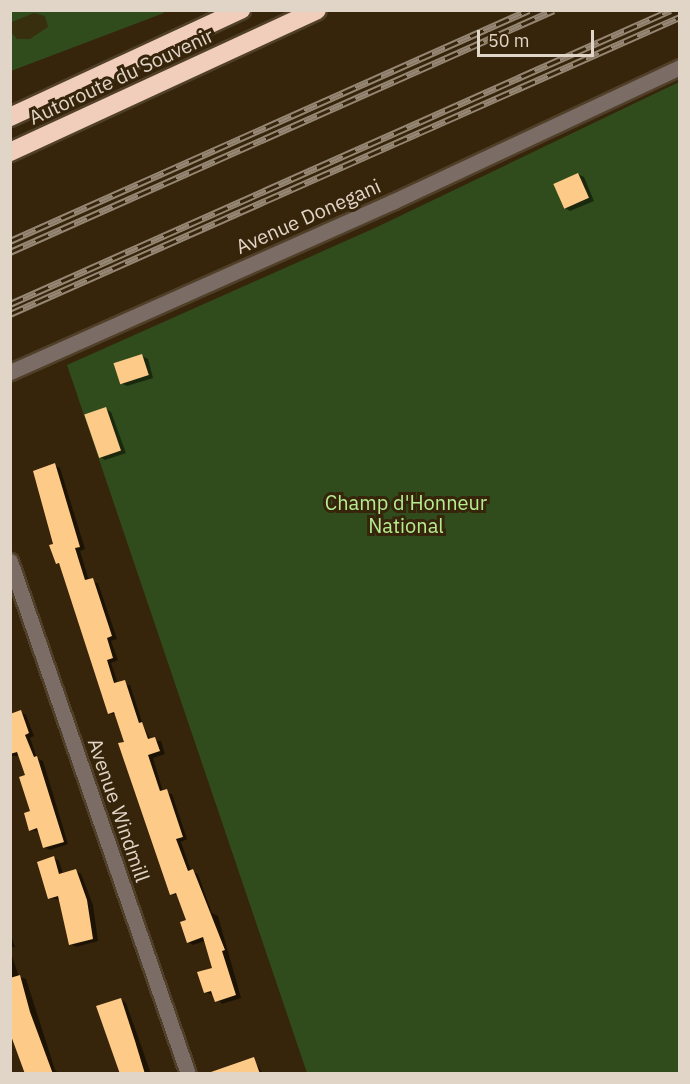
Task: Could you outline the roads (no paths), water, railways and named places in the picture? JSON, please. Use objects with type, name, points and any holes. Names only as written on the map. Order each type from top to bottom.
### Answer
[{"type":"highway","name":"Autoroute du Souvenir","points":[[10,117],[241,10]]},
{"type":"highway","name":"Autoroute du Souvenir","points":[[10,152],[317,10]]},
{"type":"street","name":"Avenue Donegani","points":[[10,372],[403,197],[680,67]]},
{"type":"street","name":"Avenue Windmill","points":[[10,561],[188,1074]]},
{"type":"railway","points":[[10,241],[529,10]]},
{"type":"railway","points":[[10,252],[554,10]]},
{"type":"railway","points":[[10,304],[671,10]]},
{"type":"railway","points":[[10,314],[680,17]]},
{"type":"park label","name":"Champ d'Honneur National","points":[[406,514]]}]
